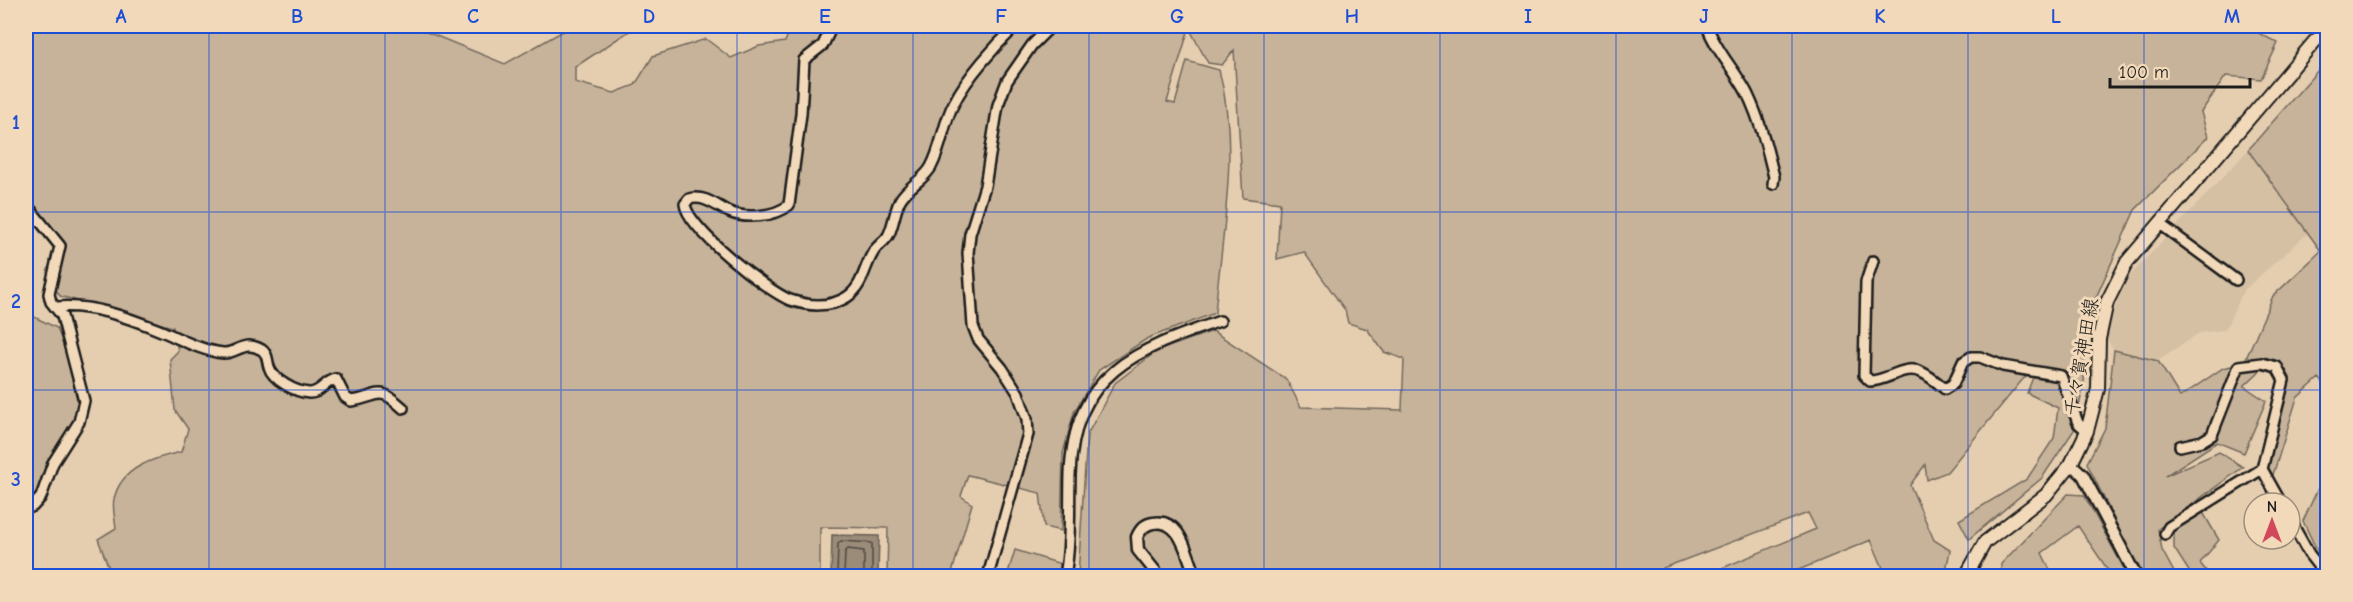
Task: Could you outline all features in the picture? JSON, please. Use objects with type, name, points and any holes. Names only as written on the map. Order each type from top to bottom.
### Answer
[{"type":"main road","name":"千々賀神田線","points":[[1966,576],[1985,542],[2046,495],[2071,464],[2087,431],[2098,389],[2099,339],[2107,302],[2127,262],[2315,41],[2328,30]]},
{"type":"street","points":[[832,26],[823,45],[804,60],[801,114],[789,206],[773,213],[742,216],[702,198],[689,199],[685,204],[685,210],[712,242],[753,277],[774,292],[791,300],[823,306],[849,297],[857,287],[876,248],[888,237],[899,202],[905,192],[930,171],[953,103],[997,45],[1016,26]]},
{"type":"street","points":[[988,576],[1029,434],[1027,419],[1018,393],[1002,368],[978,339],[973,326],[968,253],[970,234],[985,186],[998,105],[1007,81],[1026,54],[1051,26]]},
{"type":"street","points":[[1707,26],[1712,39],[1746,92],[1761,125],[1774,177],[1773,184]]},
{"type":"street","points":[[26,204],[60,246],[50,294],[51,302],[62,316],[75,374],[84,391],[80,422],[53,463],[41,497],[33,506],[26,509]]},
{"type":"street","points":[[2160,224],[2236,280]]},
{"type":"street","points":[[1873,261],[1866,282],[1864,375],[1870,381],[1879,381],[1908,369],[1920,370],[1946,389],[1953,384],[1963,362],[1971,357],[1980,357],[2003,366],[2061,376],[2078,423],[2087,431]]},
{"type":"street","points":[[57,308],[74,306],[103,312],[190,344],[224,353],[244,345],[262,350],[267,357],[269,368],[286,386],[309,393],[318,392],[328,381],[336,379],[345,397],[351,401],[377,391],[387,393],[403,408]]},
{"type":"street","points":[[1065,576],[1072,446],[1080,418],[1093,394],[1115,368],[1137,353],[1220,321]]},
{"type":"street","points":[[2180,446],[2202,441],[2212,435],[2239,366],[2262,363],[2277,367],[2284,380],[2262,469],[2274,491]]},
{"type":"street","points":[[2071,464],[2083,475],[2136,576]]},
{"type":"street","points":[[2165,534],[2169,527],[2262,469]]},
{"type":"street","points":[[1159,576],[1138,550],[1137,537],[1144,527],[1159,522],[1168,524],[1176,530],[1196,576]]},
{"type":"street","points":[[2302,541],[2326,576]]},
{"type":"shaded area","points":[[26,26],[412,26],[505,64],[572,26],[637,26],[575,67],[575,82],[614,93],[635,85],[653,56],[706,39],[731,58],[759,46],[785,42],[791,26],[2245,26],[2278,43],[2261,79],[2226,76],[2201,112],[2208,137],[2135,210],[2086,320],[2084,383],[2074,430],[2042,478],[1969,539],[1959,520],[2027,479],[2054,438],[2058,408],[2027,393],[2035,372],[2023,379],[1947,472],[1927,480],[1925,465],[1910,485],[1934,540],[1950,550],[1945,576],[1858,576],[1883,568],[1871,540],[1784,576],[1703,576],[1816,529],[1808,513],[1663,568],[1664,576],[1078,576],[1087,435],[1115,383],[1157,351],[1213,331],[1286,379],[1301,407],[1402,410],[1404,359],[1384,352],[1367,329],[1348,323],[1345,310],[1304,252],[1277,259],[1280,203],[1243,198],[1234,50],[1222,65],[1208,63],[1189,28],[1167,102],[1175,104],[1187,61],[1219,70],[1228,130],[1228,191],[1215,313],[1148,338],[1099,370],[1074,412],[1063,453],[1061,531],[1044,527],[1040,493],[968,475],[961,496],[972,504],[951,576],[887,576],[888,528],[820,527],[820,576],[112,576],[98,539],[116,528],[113,502],[118,488],[131,472],[140,466],[160,457],[181,452],[188,429],[175,410],[170,359],[178,351],[173,327],[60,296],[53,285],[56,239],[26,199]]},
{"type":"shaded area","points":[[2327,60],[2327,387],[2319,378],[2297,398],[2273,475],[2267,467],[2281,378],[2264,367],[2244,386],[2266,401],[2244,453],[2217,442],[2165,476],[2219,452],[2243,467],[2158,529],[2162,550],[2176,576],[2141,575],[2087,463],[2105,428],[2114,350],[2158,361],[2180,397],[2223,368],[2244,363],[2273,296],[2321,251],[2248,150]]},
{"type":"shaded area","points":[[2248,150],[2308,233],[2244,290],[2225,330],[2199,333],[2158,361],[2114,350],[2106,339],[2122,284]]},
{"type":"shaded area","points":[[26,313],[57,328],[80,389],[76,423],[40,500],[26,505]]},
{"type":"shaded area","points":[[2327,469],[2327,567],[2303,521]]},
{"type":"shaded area","points":[[2068,494],[2084,495],[2128,576],[2112,576],[2078,526],[2042,553],[2053,576],[2001,576],[2001,564]]},
{"type":"shaded area","points":[[2201,509],[2219,540],[2200,563],[2210,576],[2192,576],[2174,548],[2174,529]]},
{"type":"shaded area","points":[[1015,550],[1061,564],[1058,576],[1007,576]]},
{"type":"water","points":[[832,535],[879,536],[878,576],[831,576]]}]
